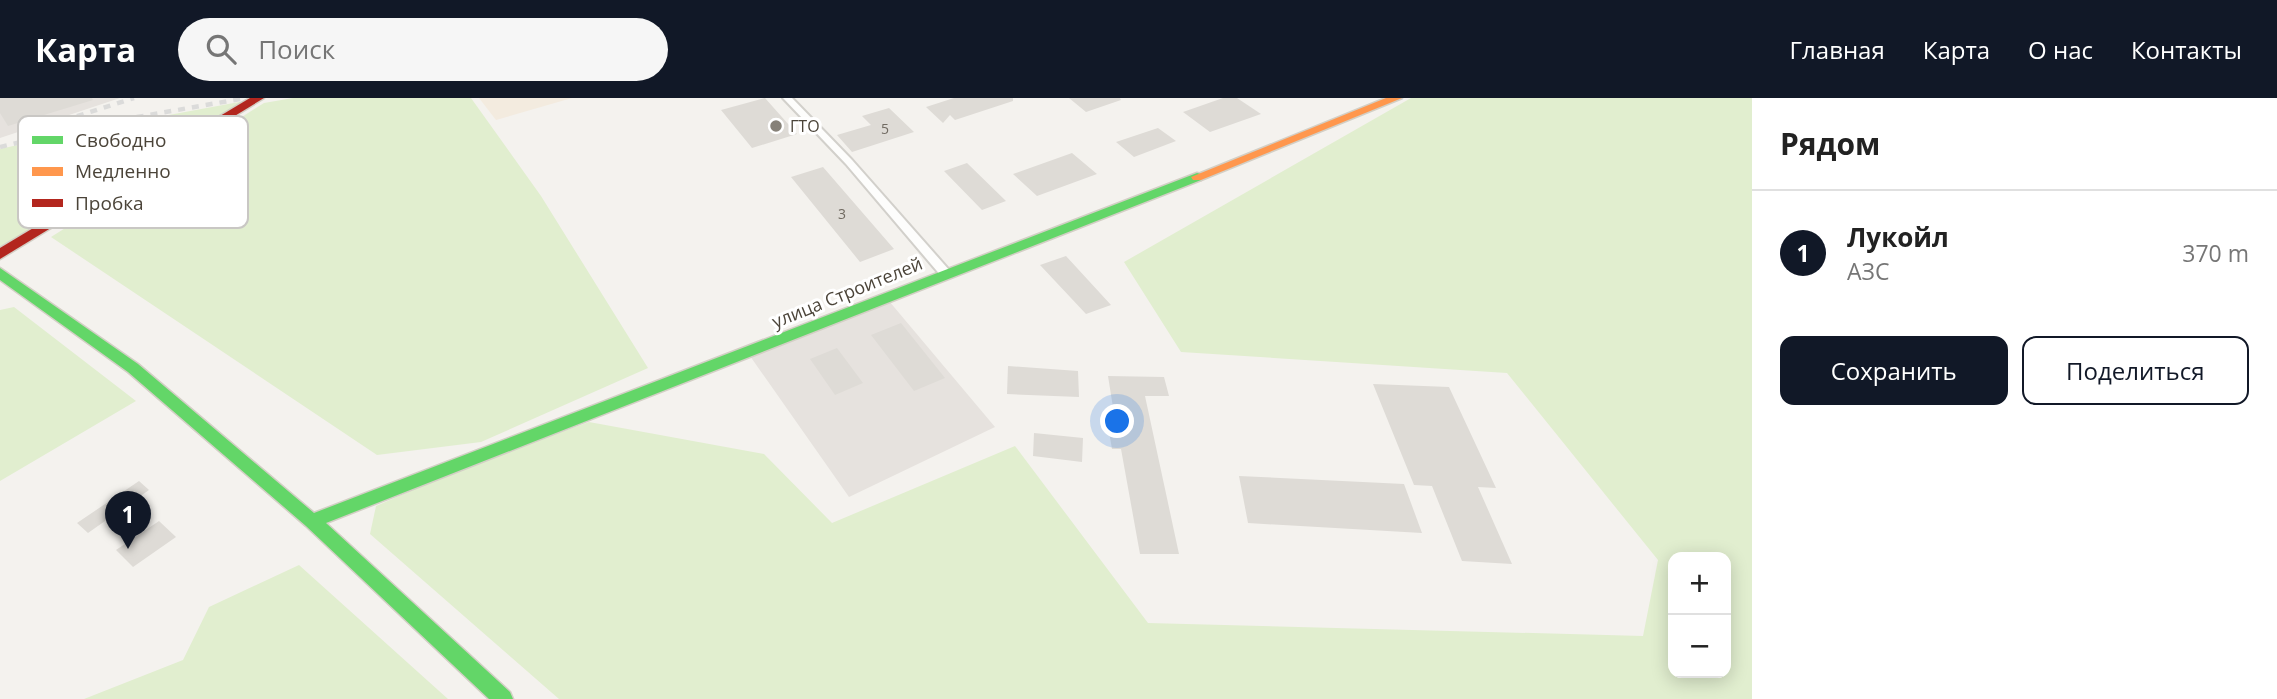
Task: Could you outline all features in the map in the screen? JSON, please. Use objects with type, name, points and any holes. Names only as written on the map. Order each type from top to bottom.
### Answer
[{"type":"street","points":[[228,116],[258,98]]},
{"type":"street","points":[[787,98],[849,162],[946,274]]},
{"type":"street","name":"улица Строителей","points":[[312,521],[1396,98]]},
{"type":"street","points":[[0,254],[43,228]]},
{"type":"street","points":[[0,273],[134,368],[312,521],[503,699]]},
{"type":"shaded area","points":[[0,98],[120,98],[66,116],[18,116],[18,132],[0,138]]},
{"type":"shaded area","points":[[479,98],[572,98],[496,120]]},
{"type":"shaded area","points":[[889,301],[995,427],[849,497],[750,356]]},
{"type":"green space","points":[[293,98],[471,98],[541,196],[648,368],[481,442],[377,455],[51,237],[65,228],[248,228],[248,116],[243,116],[264,103]]},
{"type":"green space","points":[[1411,98],[1752,98],[1752,699],[559,699],[370,534],[376,506],[477,462],[589,422],[764,454],[832,523],[1015,446],[1148,623],[1643,636],[1658,560],[1507,373],[1181,352],[1124,262]]},
{"type":"green space","points":[[250,100],[223,116],[163,116]]},
{"type":"green space","points":[[18,145],[18,228],[35,228],[0,249],[0,149]]},
{"type":"green space","points":[[14,307],[136,401],[0,481],[0,310]]},
{"type":"green space","points":[[299,565],[448,699],[84,699],[183,660],[209,607]]},
{"type":"building","points":[[0,98],[93,100],[41,116],[18,116],[18,123],[8,126],[0,113]]},
{"type":"building","points":[[765,98],[797,134],[752,148],[721,110]]},
{"type":"building","points":[[954,98],[1013,98],[1013,101],[955,120],[950,115],[943,123],[926,107]]},
{"type":"building","points":[[1069,98],[1120,98],[1121,100],[1086,112]]},
{"type":"building","points":[[1223,98],[1237,98],[1261,114],[1210,132],[1183,112]]},
{"type":"building","points":[[889,108],[914,132],[852,152],[837,135],[871,125],[862,116]]},
{"type":"building","points":[[1158,128],[1176,141],[1134,157],[1116,142]]},
{"type":"building","points":[[1072,153],[1097,174],[1037,196],[1013,174]]},
{"type":"building","points":[[967,163],[1006,201],[982,210],[944,171]]},
{"type":"building","points":[[823,167],[894,249],[860,262],[791,177]]},
{"type":"building","points":[[1066,256],[1111,305],[1086,314],[1040,265]]},
{"type":"building","points":[[901,323],[945,378],[914,391],[871,335]]},
{"type":"building","points":[[837,348],[863,383],[835,395],[810,359]]},
{"type":"building","points":[[1008,366],[1078,371],[1079,397],[1007,394]]},
{"type":"building","points":[[1108,376],[1164,377],[1169,396],[1145,396],[1179,554],[1140,554],[1121,449],[1112,449],[1107,420],[1115,420]]},
{"type":"building","points":[[1373,384],[1449,387],[1496,488],[1478,487],[1512,564],[1462,561],[1432,486],[1414,485]]},
{"type":"building","points":[[1034,433],[1083,438],[1082,462],[1033,456]]},
{"type":"building","points":[[1239,476],[1404,484],[1422,533],[1248,523]]},
{"type":"building","points":[[139,481],[149,490],[88,533],[77,523]]},
{"type":"building","points":[[159,521],[176,537],[133,567],[116,550]]},
{"type":"railway","points":[[78,116],[134,98]]},
{"type":"railway","points":[[143,116],[246,98]]},
{"type":"railway","points":[[0,147],[18,143]]},
{"type":"traffic: fast","points":[[312,521],[1197,177]]},
{"type":"traffic: fast","points":[[0,273],[133,368],[312,521],[503,699]]},
{"type":"traffic: slow","points":[[1197,177],[1396,98]]},
{"type":"traffic: jam","points":[[228,116],[258,98]]},
{"type":"traffic: jam","points":[[0,254],[43,228]]},
{"type":"place","name":"ГТО","points":[[776,126]]},
{"type":"place","name":"Лукойл","points":[[128,549]]}]
